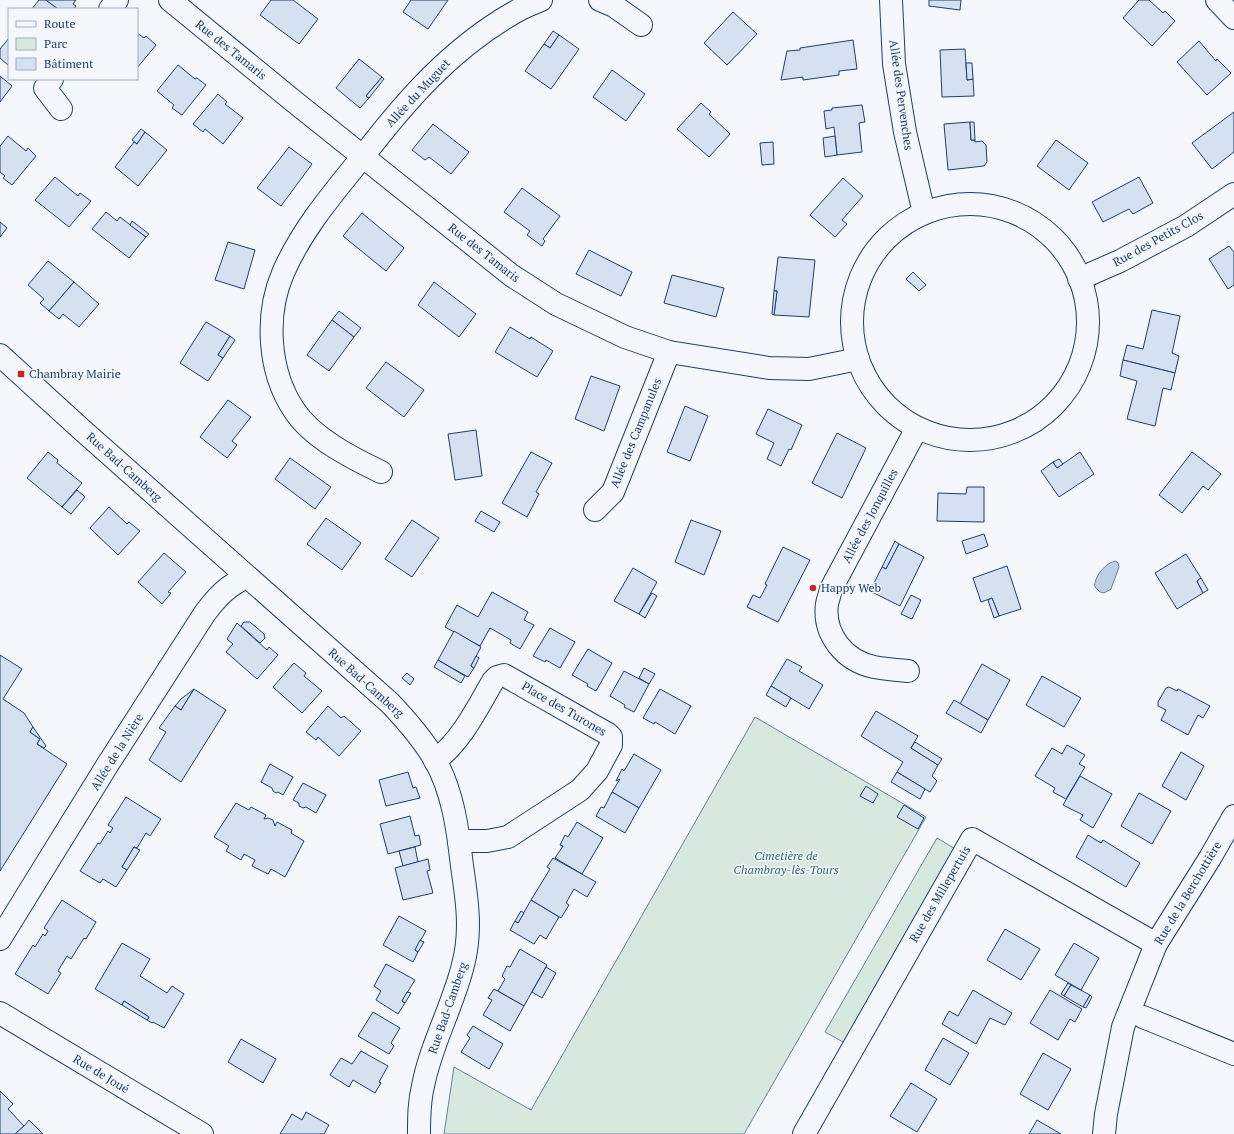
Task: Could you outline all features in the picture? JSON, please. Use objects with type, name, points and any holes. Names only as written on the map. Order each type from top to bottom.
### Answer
[{"type":"street","points":[[111,8],[117,0]]},
{"type":"street","name":"Rue des Tamaris","points":[[170,0],[511,275],[556,304],[625,337],[669,352],[769,368],[809,369],[858,360]]},
{"type":"street","name":"Allée du Muguet","points":[[381,472],[342,453],[324,440],[294,411],[284,391],[277,372],[271,336],[273,312],[283,274],[296,247],[310,224],[407,102],[431,76],[485,30],[516,11],[541,0]]},
{"type":"street","points":[[600,0],[614,6],[641,25]]},
{"type":"street","name":"Allée des Pervenches","points":[[891,0],[894,64],[905,132],[924,213]]},
{"type":"street","points":[[1217,0],[1234,18]]},
{"type":"street","points":[[51,80],[45,88],[61,109]]},
{"type":"street","name":"Rue des Petits Clos","points":[[1079,279],[1120,261],[1186,226],[1234,194]]},
{"type":"street","points":[[984,204],[1017,214],[1046,232],[1069,258],[1079,279],[1084,289],[1088,323],[1083,357],[1069,388],[1046,413],[1017,431],[983,440],[949,439],[917,428],[893,412],[873,391],[859,366],[852,332],[854,296],[866,264],[888,236],[924,213],[949,205],[984,204]]},
{"type":"street","name":"Allée des Campanules","points":[[595,510],[613,492],[669,352]]},
{"type":"street","name":"Rue Bad-Camberg","points":[[0,355],[390,703],[412,725],[435,761],[448,791],[459,841],[468,910],[468,932],[464,964],[435,1044],[423,1084],[420,1100],[419,1134]]},
{"type":"street","name":"Allée des Jonquilles","points":[[908,671],[874,667],[858,662],[847,655],[836,645],[831,633],[827,605],[831,589],[917,428]]},
{"type":"street","name":"Allée de la Nière","points":[[0,939],[108,764],[205,613],[217,598],[228,588],[247,577]]},
{"type":"street","name":"Place des Turones","points":[[435,761],[447,752],[457,740],[493,681],[497,677],[504,675],[611,737],[611,745],[597,771],[580,790],[508,837],[487,841],[459,841]]},
{"type":"street","name":"Rue de la Berchottière","points":[[1104,1134],[1106,1114],[1123,1027],[1156,944],[1210,858],[1234,816]]},
{"type":"street","name":"Rue des Millepertuis","points":[[804,1134],[972,839],[1156,944]]},
{"type":"street","name":"Rue de Joué","points":[[0,1013],[202,1134]]},
{"type":"street","points":[[1143,1017],[1234,1054]]},
{"type":"green space","name":"Cimetière de Chambray-lès-Tours","points":[[755,717],[926,817],[744,1134],[444,1134],[454,1067],[531,1110]]},
{"type":"green space","points":[[937,838],[957,850],[845,1043],[825,1032]]},
{"type":"water","points":[[1116,561],[1119,567],[1111,589],[1104,593],[1100,592],[1095,587],[1098,575],[1104,567]]},
{"type":"building","points":[[39,0],[46,0],[57,8],[33,8]]},
{"type":"building","points":[[46,0],[76,0],[73,4],[76,6],[75,8],[57,8]]},
{"type":"building","points":[[271,0],[293,0],[318,19],[299,44],[260,15]]},
{"type":"building","points":[[411,0],[448,0],[428,29],[403,12]]},
{"type":"building","points":[[929,0],[961,0],[960,10],[929,6]]},
{"type":"building","points":[[1139,0],[1149,0],[1163,13],[1165,11],[1175,21],[1152,46],[1123,18]]},
{"type":"building","points":[[733,12],[757,34],[727,65],[704,43]]},
{"type":"building","points":[[553,31],[559,35],[550,48],[544,44]]},
{"type":"building","points":[[138,34],[144,38],[146,36],[156,45],[138,67]]},
{"type":"building","points":[[559,35],[579,49],[551,89],[525,71],[544,44],[550,48]]},
{"type":"building","points":[[8,39],[8,65],[0,58],[0,49]]},
{"type":"building","points":[[853,40],[857,69],[839,71],[839,75],[803,80],[803,77],[781,80],[787,51]]},
{"type":"building","points":[[1199,41],[1216,61],[1217,59],[1231,73],[1207,95],[1177,62]]},
{"type":"building","points":[[965,49],[967,80],[973,79],[974,96],[942,97],[940,50]]},
{"type":"building","points":[[359,59],[382,77],[366,96],[369,98],[360,108],[336,88]]},
{"type":"building","points":[[966,63],[972,63],[973,79],[967,80]]},
{"type":"building","points":[[178,65],[195,79],[197,78],[206,85],[182,115],[172,108],[174,105],[157,91]]},
{"type":"building","points":[[612,70],[645,94],[626,121],[593,97]]},
{"type":"building","points":[[0,76],[12,86],[0,102]]},
{"type":"building","points":[[382,77],[384,79],[369,98],[366,96]]},
{"type":"building","points":[[218,94],[227,102],[225,104],[243,118],[223,144],[205,129],[203,132],[193,124]]},
{"type":"building","points":[[701,103],[711,112],[709,114],[730,134],[709,157],[677,129]]},
{"type":"building","points":[[862,105],[865,122],[859,123],[862,152],[837,155],[834,127],[826,129],[824,111],[832,110],[832,108]]},
{"type":"building","points":[[1234,112],[1234,152],[1212,169],[1192,143]]},
{"type":"building","points":[[970,122],[971,140],[975,140],[975,142],[982,141],[986,145],[987,162],[984,166],[948,170],[944,124]]},
{"type":"building","points":[[970,122],[974,122],[975,140],[971,140]]},
{"type":"building","points":[[433,124],[469,152],[451,174],[429,157],[425,160],[412,150]]},
{"type":"building","points":[[141,129],[145,132],[137,144],[132,140]]},
{"type":"building","points":[[145,132],[167,150],[138,186],[115,167],[134,142],[137,144]]},
{"type":"building","points":[[8,136],[26,151],[28,148],[36,156],[12,185],[3,178],[5,176],[0,172],[0,146]]},
{"type":"building","points":[[835,136],[837,155],[825,157],[823,138]]},
{"type":"building","points":[[1056,140],[1088,163],[1069,190],[1037,166]]},
{"type":"building","points":[[773,142],[774,164],[762,165],[760,143]]},
{"type":"building","points":[[289,147],[312,164],[281,206],[257,188]]},
{"type":"building","points":[[55,177],[78,196],[80,193],[91,201],[69,227],[35,200]]},
{"type":"building","points":[[1139,177],[1153,203],[1133,214],[1129,209],[1103,222],[1092,202]]},
{"type":"building","points":[[843,178],[863,196],[842,220],[847,224],[835,237],[810,215]]},
{"type":"building","points":[[522,188],[560,216],[543,239],[545,241],[542,246],[527,235],[530,231],[504,212]]},
{"type":"building","points":[[106,212],[117,221],[120,217],[146,237],[129,258],[92,229]]},
{"type":"building","points":[[362,213],[404,248],[386,271],[343,236]]},
{"type":"building","points":[[132,221],[149,234],[146,237],[130,225]]},
{"type":"building","points":[[0,222],[7,228],[0,237]]},
{"type":"building","points":[[228,242],[255,250],[244,289],[215,280]]},
{"type":"building","points":[[1229,246],[1234,252],[1234,285],[1228,289],[1209,259]]},
{"type":"building","points":[[589,250],[632,272],[621,296],[576,274]]},
{"type":"building","points":[[778,257],[815,260],[809,317],[774,315],[777,291],[774,291]]},
{"type":"building","points":[[48,261],[74,282],[49,311],[40,303],[44,299],[28,285]]},
{"type":"building","points":[[913,272],[926,285],[919,291],[906,279]]},
{"type":"building","points":[[672,275],[724,288],[716,317],[664,303]]},
{"type":"building","points":[[74,282],[99,304],[79,327],[63,314],[59,319],[49,311]]},
{"type":"building","points":[[434,282],[476,314],[459,337],[418,305]]},
{"type":"building","points":[[774,291],[777,291],[774,315],[772,314]]},
{"type":"building","points":[[1152,310],[1180,316],[1172,353],[1179,356],[1175,373],[1123,360],[1127,345],[1143,349]]},
{"type":"building","points":[[339,311],[361,328],[354,337],[332,320]]},
{"type":"building","points":[[332,320],[354,337],[329,371],[307,355]]},
{"type":"building","points":[[206,322],[230,336],[218,355],[223,358],[208,381],[180,363]]},
{"type":"building","points":[[510,327],[530,339],[531,337],[553,351],[537,377],[495,352]]},
{"type":"building","points":[[230,336],[235,340],[223,358],[218,355]]},
{"type":"building","points":[[1123,360],[1175,373],[1171,390],[1163,388],[1155,426],[1127,419],[1137,381],[1120,376]]},
{"type":"building","points":[[386,362],[424,390],[404,417],[366,388]]},
{"type":"building","points":[[591,376],[620,386],[604,431],[575,419]]},
{"type":"building","points":[[228,400],[251,417],[232,441],[237,445],[227,458],[200,437]]},
{"type":"building","points":[[685,406],[708,416],[690,461],[667,452]]},
{"type":"building","points":[[768,409],[802,425],[791,450],[789,449],[781,466],[767,459],[774,443],[756,434]]},
{"type":"building","points":[[476,430],[482,476],[455,480],[448,434]]},
{"type":"building","points":[[837,433],[866,448],[842,498],[812,483]]},
{"type":"building","points":[[48,452],[58,460],[57,463],[82,483],[62,507],[27,478]]},
{"type":"building","points":[[531,452],[552,463],[536,492],[539,494],[527,517],[502,503]]},
{"type":"building","points":[[1080,452],[1094,474],[1059,497],[1041,471],[1053,462],[1057,468]]},
{"type":"building","points":[[1192,452],[1221,474],[1208,490],[1203,486],[1182,513],[1159,495]]},
{"type":"building","points":[[290,458],[331,487],[315,509],[275,479]]},
{"type":"building","points":[[1059,459],[1063,464],[1057,468],[1053,462]]},
{"type":"building","points":[[967,487],[984,487],[984,522],[937,521],[938,493],[966,494]]},
{"type":"building","points":[[77,490],[85,497],[71,514],[62,507]]},
{"type":"building","points":[[109,507],[127,524],[129,522],[140,531],[118,555],[90,528]]},
{"type":"building","points":[[481,511],[500,522],[494,532],[475,521]]},
{"type":"building","points":[[326,518],[361,543],[342,570],[307,544]]},
{"type":"building","points":[[412,520],[439,538],[412,577],[385,559]]},
{"type":"building","points":[[691,520],[721,531],[704,575],[675,562]]},
{"type":"building","points":[[984,534],[988,546],[966,554],[962,541]]},
{"type":"building","points":[[895,541],[899,544],[886,569],[882,567]]},
{"type":"building","points":[[899,544],[924,557],[900,606],[870,591],[882,567],[886,569]]},
{"type":"building","points":[[783,547],[810,560],[778,622],[747,607],[753,595],[760,598]]},
{"type":"building","points":[[164,553],[186,572],[168,592],[171,593],[162,604],[138,582]]},
{"type":"building","points":[[1186,554],[1201,578],[1197,581],[1203,593],[1177,609],[1155,573]]},
{"type":"building","points":[[1007,566],[1021,609],[999,616],[992,598],[981,602],[973,578]]},
{"type":"building","points":[[633,568],[657,582],[639,614],[614,601]]},
{"type":"building","points":[[1201,578],[1208,590],[1203,593],[1197,581]]},
{"type":"building","points":[[492,592],[528,612],[524,620],[534,625],[520,649],[510,643],[511,640],[490,628],[480,646],[445,627],[457,605],[478,617]]},
{"type":"building","points":[[652,593],[657,596],[645,618],[639,614]]},
{"type":"building","points":[[911,595],[921,600],[912,619],[901,614]]},
{"type":"building","points":[[992,598],[999,616],[994,618],[988,600]]},
{"type":"building","points":[[244,622],[250,622],[264,634],[265,638],[260,643],[241,626]]},
{"type":"building","points":[[237,623],[267,650],[269,647],[278,655],[257,679],[226,652],[233,644],[227,639]]},
{"type":"building","points":[[550,628],[575,642],[560,668],[546,660],[545,662],[533,656]]},
{"type":"building","points":[[454,631],[481,647],[471,666],[474,668],[468,677],[438,660]]},
{"type":"building","points":[[588,649],[612,663],[596,691],[587,686],[588,684],[572,675]]},
{"type":"building","points":[[0,655],[22,669],[3,699],[24,713],[33,727],[30,732],[40,739],[37,744],[67,764],[0,871]]},
{"type":"building","points":[[476,656],[479,658],[474,668],[471,666]]},
{"type":"building","points":[[787,659],[802,667],[799,671],[823,685],[809,709],[771,686]]},
{"type":"building","points":[[438,660],[465,676],[461,683],[434,667]]},
{"type":"building","points":[[294,663],[306,673],[304,676],[322,691],[302,713],[273,687]]},
{"type":"building","points":[[982,664],[1010,680],[988,720],[960,704]]},
{"type":"building","points":[[644,668],[655,674],[649,684],[639,678]]},
{"type":"building","points":[[624,671],[649,684],[634,712],[624,707],[625,705],[610,696]]},
{"type":"building","points":[[407,673],[414,679],[410,685],[402,678]]},
{"type":"building","points":[[1042,676],[1081,698],[1064,727],[1026,705]]},
{"type":"building","points":[[771,686],[791,698],[786,707],[766,695]]},
{"type":"building","points":[[1169,687],[1177,691],[1178,689],[1210,706],[1203,718],[1198,715],[1188,735],[1161,720],[1166,710],[1158,706],[1158,702],[1166,688]]},
{"type":"building","points":[[194,689],[181,710],[175,706],[181,699]]},
{"type":"building","points":[[194,689],[226,710],[181,782],[149,760],[166,732],[159,728],[175,706],[181,710]]},
{"type":"building","points":[[660,689],[691,706],[675,734],[655,722],[654,724],[643,718]]},
{"type":"building","points":[[954,700],[988,720],[981,733],[946,713]]},
{"type":"building","points":[[328,706],[341,718],[344,716],[361,731],[339,756],[318,737],[316,740],[306,732]]},
{"type":"building","points":[[876,711],[918,736],[911,748],[938,765],[932,776],[937,781],[930,792],[897,772],[903,762],[861,736]]},
{"type":"building","points":[[33,727],[46,746],[44,748],[37,744],[40,739],[30,732]]},
{"type":"building","points":[[915,742],[942,759],[938,765],[911,748]]},
{"type":"building","points":[[1067,745],[1085,755],[1079,764],[1085,767],[1066,799],[1053,792],[1055,788],[1035,776],[1052,748],[1062,754]]},
{"type":"building","points":[[1181,752],[1204,766],[1186,800],[1162,786]]},
{"type":"building","points":[[634,754],[661,770],[639,808],[612,792],[620,779],[616,781],[622,769],[624,771]]},
{"type":"building","points":[[270,764],[293,777],[283,795],[278,792],[276,793],[272,788],[261,782]]},
{"type":"building","points":[[408,772],[413,788],[416,787],[420,798],[386,806],[379,780]]},
{"type":"building","points":[[897,772],[925,789],[920,799],[891,782]]},
{"type":"building","points":[[1080,776],[1112,794],[1093,828],[1080,820],[1083,815],[1063,805]]},
{"type":"building","points":[[303,783],[326,795],[316,813],[306,807],[303,808],[299,806],[299,803],[293,800]]},
{"type":"building","points":[[866,786],[878,794],[873,803],[860,796]]},
{"type":"building","points":[[612,792],[639,808],[625,833],[596,816],[601,807],[604,808]]},
{"type":"building","points":[[1139,793],[1171,811],[1152,844],[1121,826]]},
{"type":"building","points":[[126,797],[161,819],[150,836],[146,833],[137,848],[134,847],[122,867],[127,870],[116,887],[103,879],[100,883],[80,871],[98,843],[100,844],[108,831],[110,833],[113,828],[108,825]]},
{"type":"building","points":[[236,803],[249,810],[251,807],[266,815],[264,819],[268,818],[273,820],[275,826],[277,822],[292,830],[291,833],[304,841],[285,877],[271,869],[268,874],[252,866],[255,860],[244,854],[241,860],[226,851],[229,846],[214,837]]},
{"type":"building","points":[[904,805],[924,818],[918,829],[897,817]]},
{"type":"building","points":[[410,816],[415,836],[419,835],[421,845],[388,854],[380,824]]},
{"type":"building","points":[[577,822],[603,838],[582,874],[555,858],[563,846],[560,845],[565,835],[568,837]]},
{"type":"building","points":[[1088,835],[1101,843],[1103,840],[1140,863],[1126,887],[1076,857]]},
{"type":"building","points":[[134,847],[140,850],[127,870],[122,867]]},
{"type":"building","points":[[415,847],[418,862],[403,866],[399,851]]},
{"type":"building","points":[[553,858],[596,882],[587,897],[574,889],[566,903],[569,905],[561,918],[531,900],[550,869],[547,867]]},
{"type":"building","points":[[428,859],[430,870],[427,871],[433,893],[403,900],[395,868]]},
{"type":"building","points":[[62,900],[96,922],[86,939],[84,938],[71,959],[67,956],[58,971],[61,973],[48,994],[15,974],[33,945],[35,947],[43,934],[45,936],[48,931],[44,928]]},
{"type":"building","points":[[531,900],[559,917],[546,939],[540,935],[534,944],[510,930],[515,921],[518,923]]},
{"type":"building","points":[[521,911],[524,913],[518,923],[515,921]]},
{"type":"building","points":[[399,916],[426,931],[415,950],[418,952],[413,962],[383,945]]},
{"type":"building","points":[[1005,929],[1040,949],[1021,980],[987,960]]},
{"type":"building","points":[[420,940],[424,942],[418,952],[415,950]]},
{"type":"building","points":[[122,943],[150,959],[140,976],[167,993],[172,986],[184,994],[164,1028],[147,1020],[149,1017],[124,1001],[122,1005],[95,989]]},
{"type":"building","points":[[1074,943],[1099,958],[1081,990],[1055,975]]},
{"type":"building","points":[[520,949],[547,965],[524,1006],[498,991],[505,979],[502,976],[507,966],[510,967]]},
{"type":"building","points":[[386,964],[415,980],[402,1001],[405,1003],[398,1014],[376,1000],[381,991],[374,986]]},
{"type":"building","points":[[546,967],[556,973],[542,998],[532,992]]},
{"type":"building","points":[[1068,983],[1071,985],[1064,996],[1061,994]]},
{"type":"building","points":[[1071,985],[1090,995],[1083,1007],[1064,996]]},
{"type":"building","points":[[494,989],[524,1006],[510,1031],[483,1015],[492,1000],[488,998]]},
{"type":"building","points":[[973,990],[1012,1013],[1005,1025],[990,1018],[976,1044],[942,1024],[949,1011],[958,1016]]},
{"type":"building","points":[[1050,990],[1082,1009],[1075,1022],[1070,1019],[1058,1040],[1030,1023]]},
{"type":"building","points":[[407,992],[411,993],[405,1003],[402,1001]]},
{"type":"building","points":[[1090,995],[1092,997],[1086,1008],[1083,1007]]},
{"type":"building","points":[[124,1001],[149,1017],[147,1020],[122,1005]]},
{"type":"building","points":[[373,1012],[400,1028],[391,1043],[394,1046],[389,1054],[358,1036]]},
{"type":"building","points":[[473,1026],[503,1044],[489,1069],[461,1052],[470,1038],[467,1035]]},
{"type":"building","points":[[943,1038],[969,1053],[950,1085],[925,1070]]},
{"type":"building","points":[[241,1039],[276,1059],[263,1083],[228,1062]]},
{"type":"building","points":[[361,1051],[388,1066],[375,1093],[353,1080],[349,1087],[330,1075],[341,1058],[352,1064]]},
{"type":"building","points":[[1043,1053],[1071,1069],[1048,1110],[1020,1094]]},
{"type":"building","points":[[911,1083],[937,1099],[917,1132],[890,1116]]},
{"type":"building","points":[[0,1091],[13,1104],[8,1109],[24,1126],[15,1134],[0,1134]]},
{"type":"building","points":[[306,1112],[329,1125],[324,1134],[280,1134],[292,1114],[302,1120]]},
{"type":"building","points":[[29,1120],[43,1134],[15,1134],[24,1126]]},
{"type":"building","points":[[1037,1120],[1061,1134],[1029,1134]]},
{"type":"place","name":"Chambray Mairie","points":[[21,374]]},
{"type":"place","name":"Happy Web","points":[[813,588]]}]
